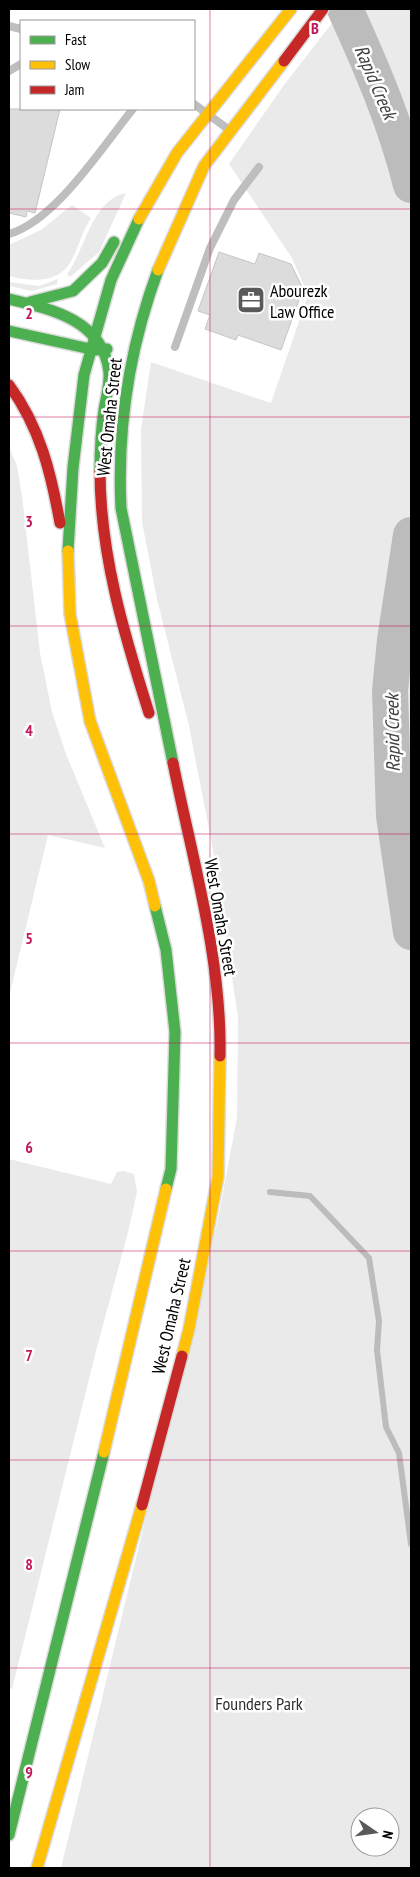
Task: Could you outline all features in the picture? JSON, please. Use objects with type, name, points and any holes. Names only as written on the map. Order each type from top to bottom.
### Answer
[{"type":"main road","name":"West Omaha Street","points":[[9,1835],[134,1331],[171,1169],[175,1032],[166,950],[149,881],[90,721],[70,614],[67,565],[78,418],[94,334],[111,280],[127,243],[177,153],[291,9]]},
{"type":"main road","name":"West Omaha Street","points":[[37,1868],[131,1545],[189,1329],[218,1177],[221,1030],[207,919],[187,832],[121,508],[119,472],[123,416],[131,362],[141,318],[162,259],[204,166],[258,91],[323,9]]},
{"type":"main road","points":[[159,156],[177,153]]},
{"type":"main road","points":[[27,303],[73,291],[102,263],[118,234]]},
{"type":"main road","points":[[9,298],[72,317],[94,334],[102,349],[109,373],[100,452],[102,505],[112,584],[144,698],[187,832]]},
{"type":"main road","points":[[9,331],[90,349],[102,349],[119,343],[133,331],[141,318]]},
{"type":"main road","points":[[9,385],[35,425],[49,462],[67,565]]},
{"type":"lane","points":[[9,71],[20,65]]},
{"type":"lane","points":[[195,105],[230,130]]},
{"type":"lane","points":[[9,234],[29,227],[56,205],[132,110]]},
{"type":"lane","points":[[176,347],[210,248],[234,200],[259,167]]},
{"type":"green space","name":"Founders Park","points":[[343,9],[411,9],[411,1868],[61,1868],[218,1219],[237,1118],[238,1017],[213,850],[189,726],[157,599],[142,522],[141,429],[151,362],[271,403],[308,295],[292,258],[229,164],[284,85]]},
{"type":"green space","points":[[126,193],[99,252],[70,277],[67,274],[97,215],[114,197]]},
{"type":"green space","points":[[72,205],[91,218],[68,266],[62,272],[46,279],[36,280],[9,276],[9,245],[41,230]]},
{"type":"green space","points":[[58,279],[57,284],[32,291],[9,286],[9,282],[39,286]]},
{"type":"green space","points":[[9,447],[17,466],[22,496],[40,653],[52,712],[66,754],[105,848],[48,835],[9,997]]},
{"type":"green space","points":[[9,1159],[111,1184],[117,1172],[123,1171],[134,1174],[137,1192],[12,1689],[9,1688]]},
{"type":"building","points":[[9,109],[60,110],[35,213],[27,211],[26,217],[9,213]]},
{"type":"building","name":"Abourezk Law Office","points":[[219,252],[255,264],[259,253],[291,264],[303,289],[281,350],[238,335],[236,340],[205,329],[210,315],[198,311]]},
{"type":"waterway","name":"Rapid Creek","points":[[345,9],[382,96],[398,140],[411,185]]},
{"type":"waterway","name":"Rapid Creek","points":[[411,535],[395,640],[390,691],[394,816],[411,932]]},
{"type":"waterway","points":[[270,1192],[310,1196],[369,1258],[379,1321],[377,1350],[386,1427],[399,1453],[411,1544]]},
{"type":"traffic: fast","points":[[68,551],[73,468],[84,375],[111,280],[139,219]]},
{"type":"traffic: fast","points":[[30,302],[73,291],[102,263],[114,242]]},
{"type":"traffic: fast","points":[[158,270],[140,328],[127,387],[120,478],[121,508],[173,763]]},
{"type":"traffic: fast","points":[[9,299],[41,307],[72,320],[86,329],[97,340],[105,354],[109,377],[102,425],[100,471]]},
{"type":"traffic: fast","points":[[9,331],[95,350],[107,349]]},
{"type":"traffic: fast","points":[[155,906],[166,950],[175,1032],[171,1169],[166,1189]]},
{"type":"traffic: fast","points":[[9,1835],[104,1452]]},
{"type":"traffic: slow","points":[[139,219],[177,153],[291,9]]},
{"type":"traffic: slow","points":[[158,270],[204,166],[284,61]]},
{"type":"traffic: slow","points":[[68,551],[70,614],[90,721],[149,881],[155,906]]},
{"type":"traffic: slow","points":[[182,1356],[189,1329],[218,1177],[220,1056]]},
{"type":"traffic: slow","points":[[104,1452],[166,1189]]},
{"type":"traffic: slow","points":[[37,1868],[142,1505]]},
{"type":"traffic: jam","points":[[284,61],[323,9]]},
{"type":"traffic: jam","points":[[9,385],[29,417],[43,451],[53,486],[60,523]]},
{"type":"traffic: jam","points":[[100,471],[104,533],[115,594],[149,713]]},
{"type":"traffic: jam","points":[[173,763],[211,945],[216,982],[220,1056]]},
{"type":"traffic: jam","points":[[142,1505],[182,1356]]},
{"type":"place","name":"Abourezk Law Office","points":[[251,300]]}]
